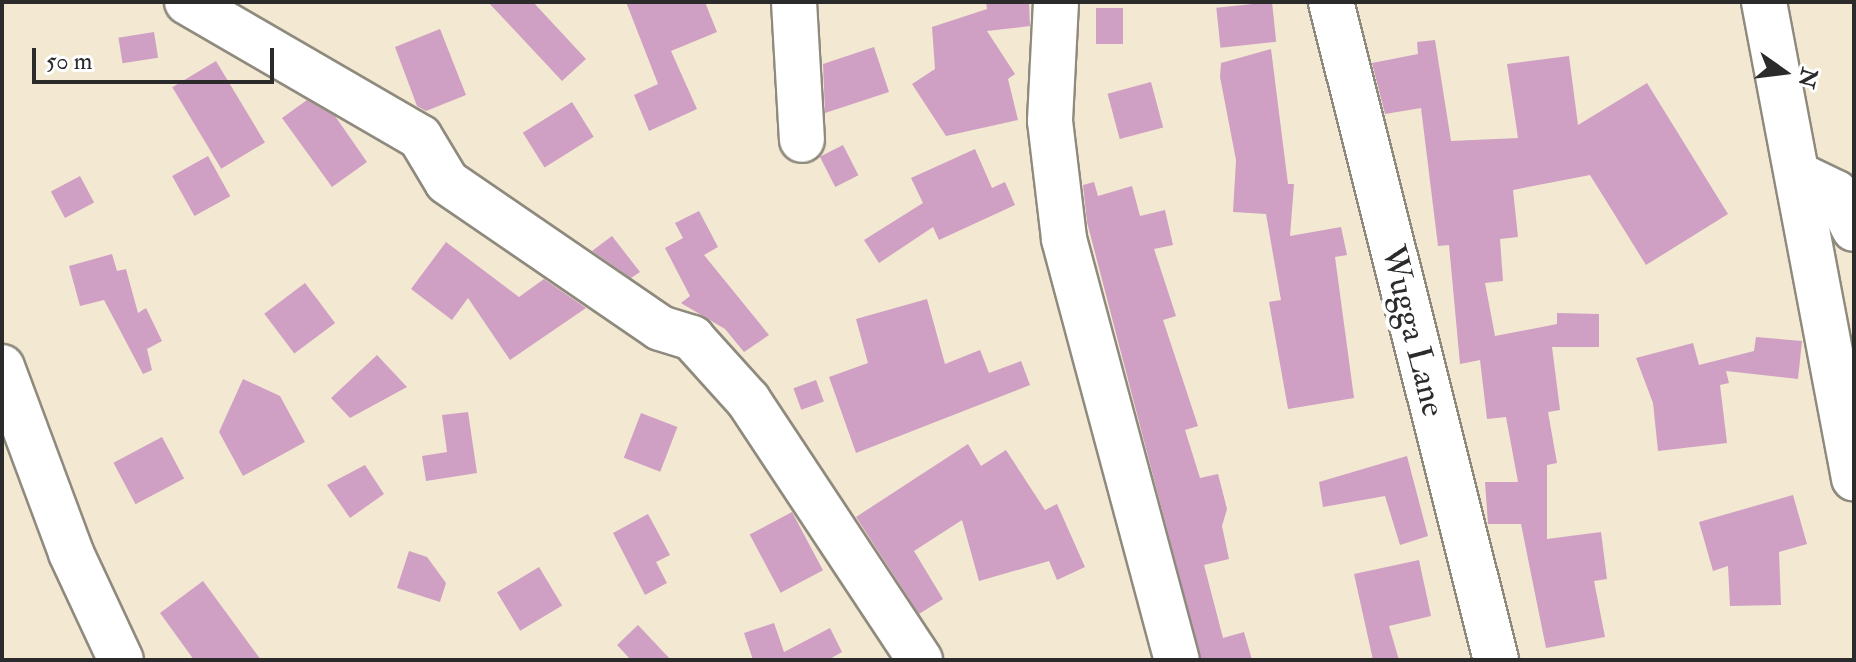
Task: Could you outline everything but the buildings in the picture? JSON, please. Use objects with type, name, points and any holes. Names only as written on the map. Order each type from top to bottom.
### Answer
[{"type":"street","points":[[187,2],[420,137],[447,182],[660,328],[692,338],[748,400],[920,660]]},
{"type":"street","points":[[794,2],[802,140]]},
{"type":"street","points":[[1056,2],[1050,121],[1059,212],[1177,660]]},
{"type":"street","name":"Wugga Lane","points":[[1331,2],[1496,660]]},
{"type":"street","points":[[1754,2],[1765,2],[1854,479]]},
{"type":"street","points":[[1799,175],[1836,193],[1854,229]]},
{"type":"street","points":[[2,367],[71,553],[121,660]]}]
